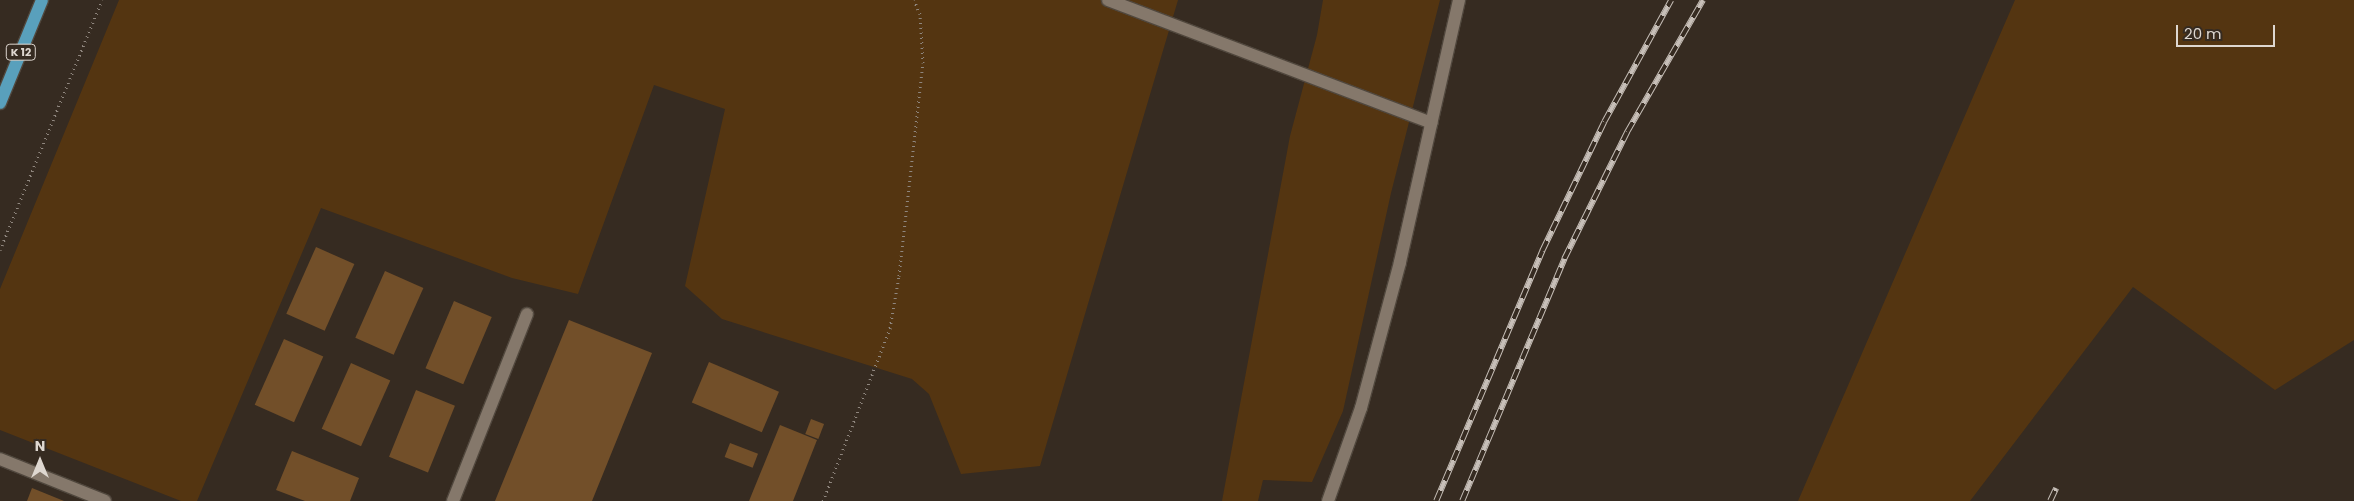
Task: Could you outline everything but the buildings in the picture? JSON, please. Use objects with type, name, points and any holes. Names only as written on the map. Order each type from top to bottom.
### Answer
[{"type":"main road","name":"K 12","points":[[0,103],[42,0]]},
{"type":"lane","points":[[1108,0],[1431,123]]},
{"type":"lane","points":[[1328,501],[1362,408],[1400,262],[1459,0]]},
{"type":"lane","points":[[453,501],[527,314]]},
{"type":"lane","points":[[0,459],[105,501]]},
{"type":"path","points":[[0,250],[102,0]]},
{"type":"path","points":[[823,501],[890,328],[900,276],[923,63],[920,14],[914,0]]},
{"type":"shaded area","points":[[119,0],[1178,0],[1040,466],[961,474],[929,394],[912,379],[722,319],[685,286],[725,109],[654,85],[578,294],[512,278],[321,208],[197,501],[181,501],[0,430],[0,289]]},
{"type":"shaded area","points":[[1323,0],[1440,0],[1391,193],[1343,411],[1312,482],[1263,480],[1258,501],[1222,501],[1290,136],[1317,35]]},
{"type":"shaded area","points":[[2015,0],[2354,0],[2354,340],[2275,390],[2133,287],[1970,501],[1798,501]]},
{"type":"railway","points":[[1436,501],[1542,251],[1604,122],[1671,0]]},
{"type":"railway","points":[[1462,501],[1564,259],[1627,132],[1703,0]]},
{"type":"railway","points":[[2050,501],[2056,488]]}]
